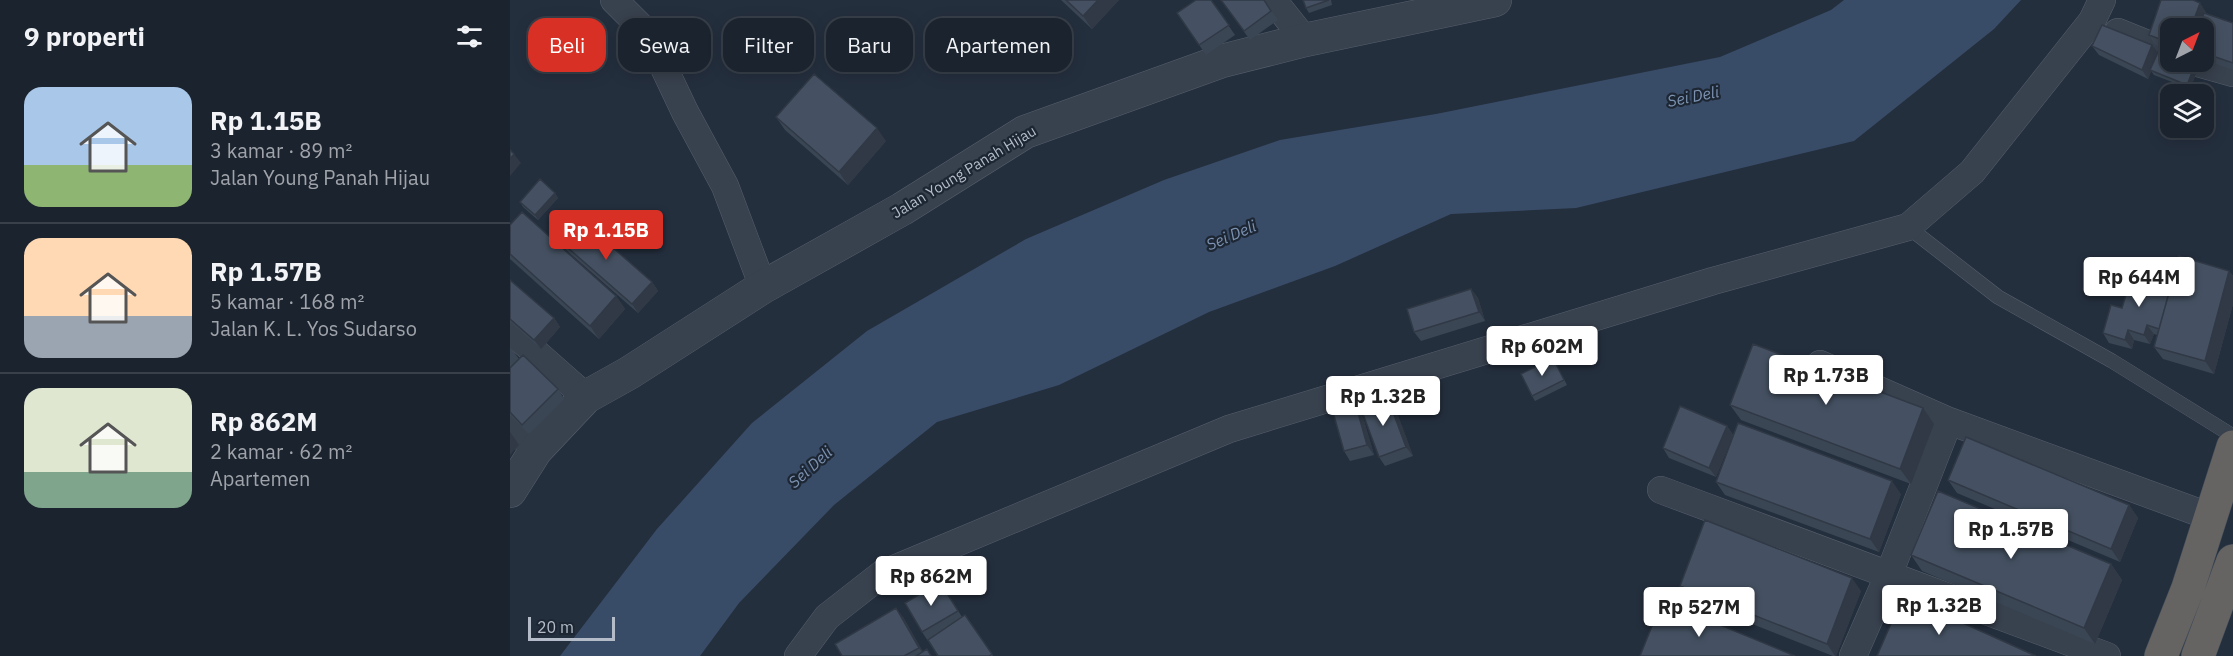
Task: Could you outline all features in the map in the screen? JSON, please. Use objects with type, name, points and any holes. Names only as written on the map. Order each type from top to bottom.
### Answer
[{"type":"highway","points":[[2161,656],[2211,517],[2233,447]]},
{"type":"highway","points":[[2198,656],[2233,561]]},
{"type":"street","points":[[614,0],[648,34],[685,112],[725,186],[763,287]]},
{"type":"street","points":[[1273,0],[1305,40]]},
{"type":"street","name":"Jalan Young Panah Hijau","points":[[510,490],[536,450],[586,397],[629,374],[763,287],[902,209],[1025,132],[1222,61],[1305,40],[1400,9],[1495,0]]},
{"type":"street","points":[[798,656],[827,617],[882,574],[1229,429],[1713,281],[1908,227],[1972,172],[2097,11],[2160,47]]},
{"type":"street","points":[[2214,68],[2233,74]]},
{"type":"street","points":[[510,330],[586,397]]},
{"type":"street","points":[[1820,364],[1949,421],[2211,517]]},
{"type":"street","points":[[1853,656],[1889,574],[1949,421]]},
{"type":"street","points":[[510,424],[536,450]]},
{"type":"street","points":[[1661,490],[2107,656]]},
{"type":"lane","points":[[1908,227],[1998,297],[2112,361],[2233,436]]},
{"type":"water","name":"Sei Deli","points":[[1844,0],[2021,0],[1994,29],[1854,141],[1576,208],[1451,214],[1335,266],[1209,312],[1059,385],[937,422],[834,505],[739,603],[700,656],[560,656],[657,529],[752,423],[867,331],[1026,239],[1164,180],[1280,140],[1436,114],[1720,57],[1831,10]]},
{"type":"building","points":[[1066,0],[1098,0],[1083,16]]},
{"type":"building","points":[[1196,0],[1211,0],[1229,25],[1199,45],[1177,13]]},
{"type":"building","points":[[1221,0],[1264,0],[1271,11],[1244,31]]},
{"type":"building","points":[[1303,0],[1329,0],[1306,8]]},
{"type":"building","points":[[2161,0],[2193,0],[2200,3],[2195,18],[2160,18],[2160,39],[2149,35]]},
{"type":"building","points":[[2204,13],[2233,23],[2233,63],[2214,56],[2214,18],[2202,18]]},
{"type":"building","points":[[2102,25],[2152,45],[2142,70],[2092,46]]},
{"type":"building","points":[[2159,50],[2160,72],[2192,72],[2187,84],[2185,84],[2150,70]]},
{"type":"building","points":[[814,74],[877,128],[839,172],[776,117]]},
{"type":"building","points":[[540,179],[555,193],[535,215],[520,202]]},
{"type":"building","points":[[522,212],[616,296],[590,326],[510,254],[510,225]]},
{"type":"building","points":[[579,218],[652,282],[632,304],[560,241]]},
{"type":"building","points":[[2179,256],[2229,271],[2205,361],[2154,347]]},
{"type":"building","points":[[2146,273],[2172,282],[2159,329],[2147,325],[2144,335],[2128,330],[2125,340],[2103,333],[2111,305],[2122,308],[2129,285],[2142,288]]},
{"type":"building","points":[[510,280],[554,318],[534,340],[510,319]]},
{"type":"building","points":[[1471,289],[1479,312],[1414,332],[1407,309]]},
{"type":"building","points":[[1753,344],[1923,408],[1900,469],[1730,405]]},
{"type":"building","points":[[523,355],[558,389],[522,425],[510,412],[510,368]]},
{"type":"building","points":[[1553,358],[1564,380],[1532,396],[1521,374]]},
{"type":"building","points":[[1352,391],[1367,445],[1344,451],[1329,398]]},
{"type":"building","points":[[1387,396],[1406,447],[1379,457],[1360,406]]},
{"type":"building","points":[[1680,406],[1727,426],[1709,468],[1663,448]]},
{"type":"building","points":[[1738,423],[1892,481],[1870,539],[1716,482]]},
{"type":"building","points":[[1966,437],[2129,505],[2111,549],[1948,480]]},
{"type":"building","points":[[1938,491],[2111,564],[2084,628],[1911,555]]},
{"type":"building","points":[[1705,520],[1852,578],[1827,644],[1680,586]]},
{"type":"building","points":[[940,582],[958,611],[922,632],[905,603]]},
{"type":"building","points":[[1903,596],[2036,656],[1877,656]]},
{"type":"building","points":[[1662,601],[1795,656],[1640,656]]},
{"type":"building","points":[[896,608],[919,648],[904,656],[842,656],[835,644]]},
{"type":"building","points":[[965,615],[992,654],[989,656],[938,656],[928,640]]},
{"type":"building","points":[[927,649],[931,656],[916,656]]}]
